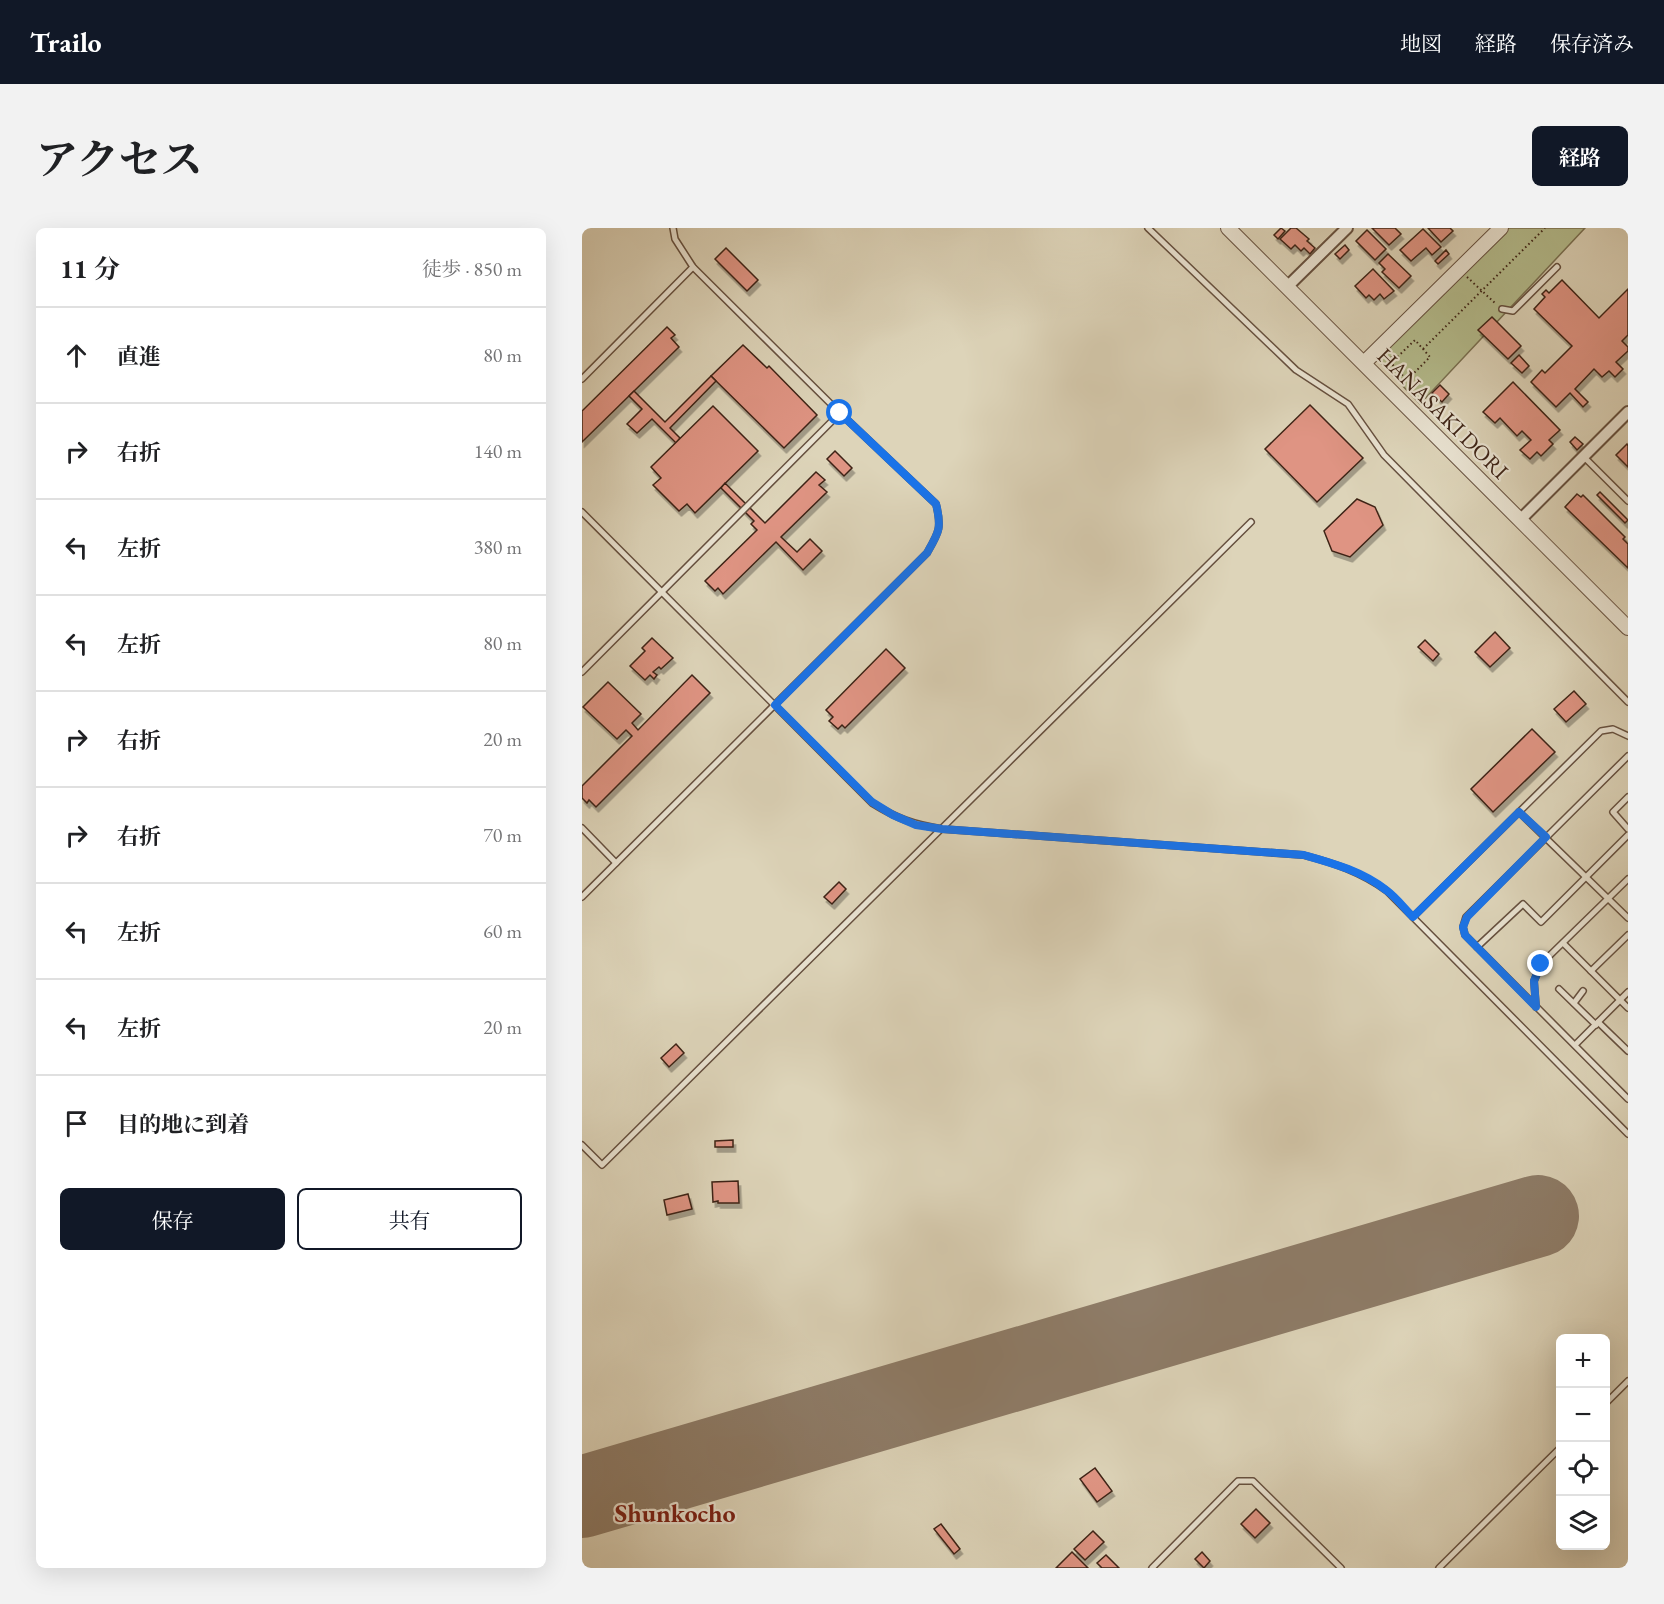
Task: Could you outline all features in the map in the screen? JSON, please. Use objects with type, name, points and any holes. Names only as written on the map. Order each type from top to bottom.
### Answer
[{"type":"street","name":"HANASAKI DORI","points":[[1228,228],[1628,628]]},
{"type":"street","points":[[1287,287],[1347,228]]},
{"type":"street","points":[[1364,363],[1500,228]]},
{"type":"street","points":[[1520,520],[1628,412]]},
{"type":"lane","points":[[582,897],[927,553],[937,535],[940,521],[936,504],[840,413],[693,267],[675,239],[673,228]]},
{"type":"lane","points":[[1148,228],[1296,370],[1348,404],[1384,455],[1628,702]]},
{"type":"lane","points":[[582,379],[693,267]]},
{"type":"lane","points":[[1502,309],[1514,310],[1557,267]]},
{"type":"lane","points":[[582,672],[840,413]]},
{"type":"lane","points":[[1584,457],[1628,501]]},
{"type":"lane","points":[[582,512],[872,802],[893,815],[916,825],[942,829],[1304,855],[1353,870],[1388,891],[1628,1134]]},
{"type":"lane","points":[[582,1145],[602,1165],[1251,522]]},
{"type":"lane","points":[[1413,917],[1601,731],[1613,729],[1628,736]]},
{"type":"lane","points":[[1628,756],[1467,917],[1463,927],[1465,935],[1628,1100]]},
{"type":"lane","points":[[1628,797],[1613,812],[1628,830]]},
{"type":"lane","points":[[1519,812],[1628,918]]},
{"type":"lane","points":[[582,828],[616,863]]},
{"type":"lane","points":[[1477,947],[1523,904],[1541,922],[1628,835]]},
{"type":"lane","points":[[1536,1007],[1534,981],[1541,964],[1628,879]]},
{"type":"lane","points":[[1591,971],[1628,935]]},
{"type":"lane","points":[[1563,943],[1628,1008]]},
{"type":"lane","points":[[1559,989],[1628,1051]]},
{"type":"lane","points":[[1574,1003],[1582,991]]},
{"type":"lane","points":[[1575,1046],[1628,992]]},
{"type":"lane","points":[[1610,1399],[1628,1381]]},
{"type":"lane","points":[[1439,1568],[1556,1452]]},
{"type":"lane","points":[[1152,1568],[1238,1481],[1252,1481],[1341,1568]]},
{"type":"path","points":[[1423,349],[1545,228]]},
{"type":"path","points":[[1459,270],[1502,309]]},
{"type":"path","points":[[1384,344],[1392,352],[1391,363],[1407,380],[1430,357],[1415,340],[1391,363]]},
{"type":"green space","points":[[1501,228],[1585,228],[1420,404],[1373,355]]},
{"type":"building","points":[[1281,228],[1285,231],[1278,239],[1274,235]]},
{"type":"building","points":[[1291,228],[1296,228],[1309,239],[1307,241],[1315,248],[1310,254],[1304,248],[1301,251],[1295,245],[1291,249],[1280,239]]},
{"type":"building","points":[[1372,228],[1395,228],[1401,234],[1389,245]]},
{"type":"building","points":[[1428,228],[1450,228],[1453,231],[1441,242]]},
{"type":"building","points":[[1423,229],[1441,247],[1432,255],[1426,248],[1411,261],[1400,250]]},
{"type":"building","points":[[1367,230],[1386,249],[1375,260],[1356,241]]},
{"type":"building","points":[[1345,245],[1349,250],[1340,259],[1335,254]]},
{"type":"building","points":[[726,248],[758,280],[747,291],[715,259]]},
{"type":"building","points":[[1446,250],[1449,254],[1438,264],[1435,261]]},
{"type":"building","points":[[1388,254],[1411,276],[1399,288],[1382,272],[1385,269],[1379,263]]},
{"type":"building","points":[[1373,269],[1394,291],[1384,299],[1380,294],[1374,300],[1369,295],[1366,298],[1355,286]]},
{"type":"building","points":[[1562,280],[1599,318],[1628,289],[1628,335],[1622,341],[1628,347],[1628,351],[1616,362],[1623,369],[1615,377],[1609,371],[1602,377],[1594,369],[1575,389],[1588,402],[1583,407],[1570,393],[1556,407],[1531,382],[1542,370],[1545,373],[1572,346],[1534,309],[1545,297],[1542,294],[1546,290],[1549,293]]},
{"type":"building","points":[[1492,317],[1521,346],[1508,359],[1478,330]]},
{"type":"building","points":[[667,327],[675,335],[671,338],[679,347],[582,442],[582,411]]},
{"type":"building","points":[[743,345],[767,368],[769,366],[817,415],[784,448],[711,376]]},
{"type":"building","points":[[1519,355],[1529,366],[1522,373],[1511,363]]},
{"type":"building","points":[[711,376],[716,381],[670,428],[680,438],[676,443],[652,419],[637,433],[627,424],[642,409],[629,396],[634,391],[665,422]]},
{"type":"building","points":[[1513,382],[1560,430],[1549,440],[1553,444],[1541,456],[1537,452],[1530,459],[1520,450],[1531,440],[1522,431],[1517,436],[1500,418],[1495,423],[1483,412]]},
{"type":"building","points":[[1440,385],[1449,394],[1442,402],[1432,393]]},
{"type":"building","points":[[1310,405],[1363,458],[1317,502],[1265,449]]},
{"type":"building","points":[[713,406],[758,451],[695,513],[687,504],[679,511],[653,485],[661,478],[651,467]]},
{"type":"building","points":[[1575,437],[1583,444],[1577,450],[1570,442]]},
{"type":"building","points":[[1627,444],[1628,446],[1628,467],[1616,455]]},
{"type":"building","points":[[835,451],[852,468],[844,476],[827,459]]},
{"type":"building","points":[[816,472],[825,480],[819,485],[827,492],[781,537],[797,552],[810,539],[822,551],[803,570],[776,542],[723,594],[718,588],[715,591],[705,581],[757,530],[751,524],[754,521],[721,488],[725,483],[765,523]]},
{"type":"building","points":[[1600,492],[1628,520],[1625,523],[1597,495]]},
{"type":"building","points":[[1577,494],[1581,497],[1583,495],[1625,537],[1623,539],[1628,544],[1628,568],[1565,507]]},
{"type":"building","points":[[1357,499],[1375,507],[1383,525],[1350,557],[1332,551],[1324,531]]},
{"type":"building","points":[[1495,632],[1510,648],[1490,667],[1475,652]]},
{"type":"building","points":[[652,638],[673,658],[661,669],[659,667],[653,672],[657,675],[654,679],[650,675],[645,680],[630,666],[645,651],[642,648]]},
{"type":"building","points":[[1425,640],[1439,654],[1433,661],[1418,647]]},
{"type":"building","points":[[886,649],[905,668],[845,728],[842,725],[838,729],[829,721],[833,717],[826,710]]},
{"type":"building","points":[[692,675],[710,693],[596,807],[589,800],[587,803],[582,798],[582,786],[632,736],[626,730],[617,739],[583,707],[608,682],[641,714],[632,723],[638,730]]},
{"type":"building","points":[[1574,691],[1586,704],[1566,722],[1554,709]]},
{"type":"building","points":[[1532,729],[1555,752],[1493,812],[1471,789]]},
{"type":"building","points":[[839,882],[846,889],[832,904],[824,897]]},
{"type":"building","points":[[676,1044],[684,1053],[669,1067],[661,1058]]},
{"type":"building","points":[[733,1140],[733,1147],[715,1147],[715,1141]]},
{"type":"building","points":[[738,1181],[739,1203],[713,1202],[712,1182]]},
{"type":"building","points":[[688,1194],[692,1209],[667,1215],[664,1200]]},
{"type":"building","points":[[1095,1468],[1112,1491],[1097,1502],[1080,1479]]},
{"type":"building","points":[[1256,1509],[1270,1523],[1255,1538],[1241,1524]]},
{"type":"building","points":[[941,1524],[960,1549],[954,1554],[934,1529]]},
{"type":"building","points":[[1093,1531],[1104,1542],[1085,1560],[1074,1549]]},
{"type":"building","points":[[1072,1552],[1088,1568],[1056,1568]]},
{"type":"building","points":[[1202,1552],[1210,1561],[1204,1568],[1195,1559]]},
{"type":"building","points":[[1106,1555],[1119,1568],[1102,1568],[1097,1563]]},
{"type":"runway","points":[[582,1497],[1538,1216]]},
{"type":"district","name":"Shunkocho","points":[[675,1513]]},
{"type":"route","points":[[840,413],[936,504],[940,521],[937,535],[927,553],[775,705],[872,802],[916,825],[942,829],[1304,855],[1353,870],[1372,880],[1388,891],[1413,917],[1519,812],[1546,837],[1467,917],[1463,927],[1465,935],[1536,1007],[1534,981],[1541,964]]}]
